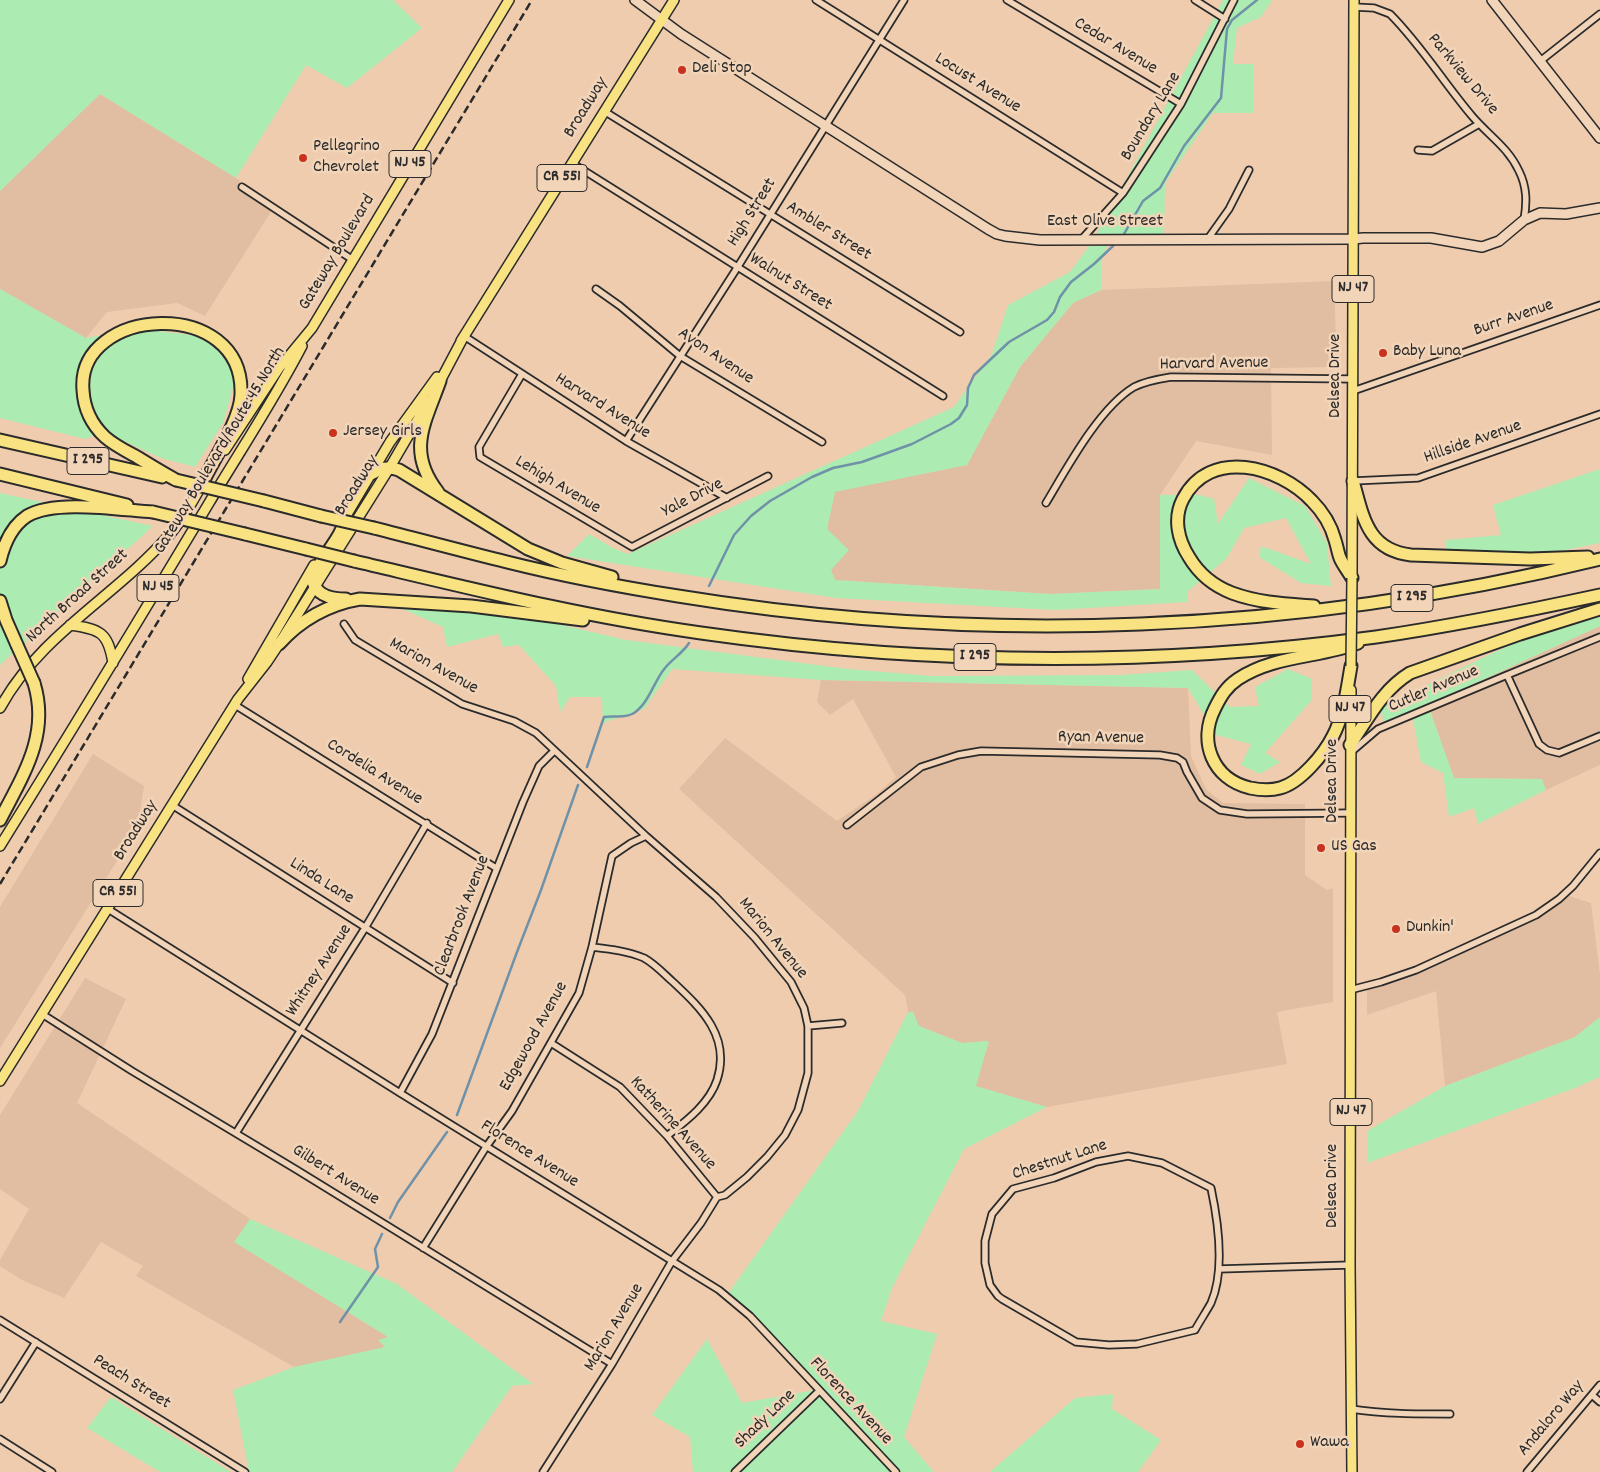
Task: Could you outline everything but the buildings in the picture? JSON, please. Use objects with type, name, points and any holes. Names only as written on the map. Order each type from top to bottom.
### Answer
[{"type":"highway","points":[[176,480],[126,452],[105,437],[90,418],[84,406],[82,384],[86,364],[100,345],[118,333],[151,324],[163,323],[190,326],[213,336],[228,349],[236,361],[240,377],[241,394],[239,410],[205,478]]},
{"type":"highway","points":[[440,381],[422,432],[420,453],[428,477],[446,500]]},
{"type":"highway","name":"I 295","points":[[0,440],[264,501],[505,562],[678,596],[839,616],[989,625],[1100,625],[1192,622],[1272,616],[1434,595],[1600,560]]},
{"type":"highway","points":[[371,474],[381,468],[390,467],[399,470],[511,540],[539,554],[562,563],[678,596]]},
{"type":"highway","points":[[1346,607],[1268,602],[1237,595],[1216,585],[1207,579],[1197,568],[1183,545],[1178,522],[1181,504],[1197,480],[1218,469],[1248,468],[1277,476],[1296,486],[1320,508],[1333,532],[1340,557],[1352,578]]},
{"type":"highway","name":"I 295","points":[[0,474],[306,550],[551,606],[697,633],[866,652],[953,657],[1018,658],[1104,658],[1183,655],[1308,645],[1376,637],[1462,623],[1600,595]]},
{"type":"highway","points":[[1353,481],[1370,533],[1383,546],[1398,553],[1530,559],[1600,555]]},
{"type":"highway","points":[[0,561],[5,546],[15,528],[28,516],[39,511],[73,507],[153,512]]},
{"type":"highway","points":[[346,515],[345,525],[314,578],[314,586],[321,593],[335,599],[471,606],[697,633]]},
{"type":"highway","points":[[279,644],[292,630],[318,613],[344,602],[360,599]]},
{"type":"highway","points":[[0,601],[6,620],[34,683],[39,712],[35,744],[30,760],[0,820]]},
{"type":"highway","points":[[1350,749],[1384,694],[1410,673],[1511,637],[1600,609]]},
{"type":"highway","points":[[1351,666],[1343,710],[1334,736],[1320,757],[1305,772],[1282,788],[1270,790],[1239,785],[1226,777],[1218,768],[1210,753],[1207,740],[1209,719],[1222,692],[1254,669],[1285,660],[1342,649],[1376,637]]},
{"type":"main road","name":"Gateway Boulevard","points":[[248,414],[279,368],[312,328],[509,0]]},
{"type":"main road","name":"Broadway","points":[[0,1081],[236,702],[294,600],[390,442],[464,336],[674,0]]},
{"type":"main road","name":"Delsea Drive","points":[[1352,1472],[1350,749],[1353,481],[1354,3]]},
{"type":"main road","name":"Gateway Boulevard/Route 45 North","points":[[0,846],[286,376],[312,328]]},
{"type":"main road","name":"Broadway","points":[[236,702],[279,644],[390,467],[464,336]]},
{"type":"main road","name":"North Broad Street","points":[[0,708],[8,692],[30,663],[70,625],[130,574],[171,533],[248,414]]},
{"type":"main road","points":[[70,625],[88,628],[101,634],[110,647],[113,663]]},
{"type":"street","name":"East Olive Street","points":[[635,0],[661,21],[997,234],[1022,239],[1081,240],[1423,237],[1482,247],[1490,245],[1506,236],[1524,220],[1540,214],[1566,214],[1600,208]]},
{"type":"street","name":"Locust Avenue","points":[[816,0],[1123,193]]},
{"type":"street","name":"High Street","points":[[626,441],[737,268],[904,0]]},
{"type":"street","name":"Cedar Avenue","points":[[1008,0],[1181,104]]},
{"type":"street","points":[[1194,0],[1225,18]]},
{"type":"street","name":"Boundary Lane","points":[[1081,240],[1123,193],[1181,104],[1234,0]]},
{"type":"street","points":[[1492,0],[1600,138]]},
{"type":"street","name":"Parkview Drive","points":[[1354,3],[1390,14],[1479,124],[1505,148],[1519,169],[1526,194],[1524,220]]},
{"type":"street","points":[[1539,62],[1600,14]]},
{"type":"street","name":"Ambler Street","points":[[604,111],[960,332]]},
{"type":"street","points":[[1418,150],[1432,151],[1479,124]]},
{"type":"street","name":"Walnut Street","points":[[572,163],[943,396]]},
{"type":"street","points":[[1207,240],[1229,209],[1249,170]]},
{"type":"street","points":[[242,187],[353,260]]},
{"type":"street","name":"Avon Avenue","points":[[596,289],[620,306],[680,356],[822,442]]},
{"type":"street","name":"Burr Avenue","points":[[1353,391],[1600,305]]},
{"type":"street","name":"Harvard Avenue","points":[[464,336],[626,441],[727,498]]},
{"type":"street","name":"Lehigh Avenue","points":[[522,374],[481,442],[479,447],[480,457],[632,547]]},
{"type":"street","name":"Harvard Avenue","points":[[1046,503],[1106,410],[1135,387],[1155,379],[1171,378],[1352,380]]},
{"type":"street","name":"Hillside Avenue","points":[[1353,481],[1418,478],[1600,414]]},
{"type":"street","name":"Yale Drive","points":[[632,547],[768,476]]},
{"type":"street","name":"Marion Avenue","points":[[344,624],[355,640],[462,704],[491,713],[536,733],[646,836],[716,897],[768,952],[791,982],[804,1008],[808,1026],[808,1074],[802,1101],[794,1119],[779,1143],[761,1164],[725,1195],[717,1197],[701,1223],[672,1261],[612,1364],[543,1472]]},
{"type":"street","name":"Cutler Avenue","points":[[1350,749],[1378,729],[1600,637]]},
{"type":"street","points":[[1507,675],[1539,744],[1547,750],[1559,753],[1600,736]]},
{"type":"street","name":"Cordelia Avenue","points":[[236,702],[496,868]]},
{"type":"street","name":"Clearbrook Avenue","points":[[400,1093],[432,1034],[496,868],[539,766],[554,751]]},
{"type":"street","name":"Ryan Avenue","points":[[847,825],[921,767],[958,754],[981,751],[1160,755],[1177,758],[1183,762],[1202,798],[1220,810],[1247,814],[1351,813]]},
{"type":"street","name":"Linda Lane","points":[[172,805],[453,983]]},
{"type":"street","name":"Whitney Avenue","points":[[236,1133],[365,928],[427,823]]},
{"type":"street","name":"Edgewood Avenue","points":[[423,1248],[486,1147],[512,1111],[579,994],[592,947],[612,856],[631,843],[646,836]]},
{"type":"street","points":[[1350,990],[1408,973],[1536,914],[1552,904],[1573,886],[1600,853]]},
{"type":"street","name":"Florence Avenue","points":[[108,909],[486,1147],[719,1290],[735,1302],[896,1472]]},
{"type":"street","points":[[592,947],[626,953],[645,959],[653,964],[688,996],[712,1024],[716,1033],[720,1061],[713,1089],[702,1104],[667,1136]]},
{"type":"street","name":"Gilbert Avenue","points":[[42,1014],[612,1364]]},
{"type":"street","points":[[808,1026],[842,1022]]},
{"type":"street","name":"Katherine Avenue","points":[[552,1043],[620,1087],[667,1136],[717,1197]]},
{"type":"street","name":"Chestnut Lane","points":[[1128,1156],[1162,1163],[1211,1188],[1215,1208],[1219,1269],[1211,1302],[1195,1330],[1137,1344],[1109,1345],[1076,1342],[1022,1312],[998,1296],[990,1285],[985,1263],[985,1241],[992,1214],[1013,1189],[1054,1178],[1096,1162],[1128,1156]]},
{"type":"street","points":[[1219,1269],[1350,1265]]},
{"type":"street","name":"Peach Street","points":[[0,1320],[245,1472]]},
{"type":"street","points":[[0,1399],[36,1342]]},
{"type":"street","name":"Andaloro Way","points":[[1527,1472],[1600,1385]]},
{"type":"street","name":"Shady Lane","points":[[735,1472],[819,1390]]},
{"type":"street","points":[[1592,1395],[1600,1402]]},
{"type":"street","points":[[1351,1409],[1396,1414],[1450,1414]]},
{"type":"street","points":[[0,1440],[52,1472]]},
{"type":"shaded area","points":[[100,94],[236,178],[274,207],[205,316],[177,303],[107,312],[86,338],[0,289],[0,191]]},
{"type":"shaded area","points":[[1334,281],[1337,367],[1271,368],[1272,455],[1196,441],[1160,495],[1160,589],[1050,594],[835,580],[831,571],[827,529],[835,491],[967,465],[1020,367],[1073,303],[1101,290]]},
{"type":"shaded area","points":[[1600,626],[1600,765],[1546,790],[1541,779],[1454,778],[1428,705]]},
{"type":"shaded area","points":[[821,680],[1188,688],[1191,756],[1206,789],[1223,803],[1305,804],[1305,875],[1327,890],[1333,888],[1333,1002],[1277,1012],[1287,1064],[1047,1107],[975,1086],[989,1041],[962,1043],[918,1026],[913,1012],[908,1012],[905,995],[679,789],[725,738],[837,821],[877,794],[896,777],[853,699],[830,715],[817,702]]},
{"type":"shaded area","points":[[93,754],[144,786],[140,811],[145,816],[0,1048],[0,907]]},
{"type":"shaded area","points":[[1566,895],[1591,903],[1600,975],[1600,1017],[1575,1037],[1445,1086],[1436,991],[1367,1015],[1367,984],[1506,932]]},
{"type":"shaded area","points":[[85,978],[126,999],[77,1103],[250,1219],[235,1242],[388,1337],[386,1347],[294,1367],[136,1276],[143,1266],[101,1242],[64,1298],[22,1280],[0,1266],[0,1260],[29,1209],[0,1189],[0,1115]]},
{"type":"green space","points":[[0,0],[393,0],[422,28],[347,88],[306,65],[236,178],[100,94],[0,191]]},
{"type":"green space","points":[[1223,0],[1272,0],[1261,17],[1237,28],[1233,64],[1253,64],[1253,113],[1213,113],[1165,183],[1164,238],[1095,237]]},
{"type":"green space","points":[[1089,246],[1107,246],[1101,262],[1101,290],[1073,303],[1020,367],[967,465],[835,492],[827,529],[849,550],[831,570],[835,580],[1050,594],[1160,589],[1160,495],[1200,495],[1214,499],[1218,524],[1249,478],[1305,506],[1327,543],[1331,586],[1301,583],[1259,557],[1261,546],[1311,564],[1286,518],[1244,528],[1227,558],[1187,592],[1187,602],[1055,610],[836,598],[567,556],[589,534],[613,548],[628,554],[954,407],[992,354],[1008,305],[1070,272]]},
{"type":"green space","points":[[0,289],[86,338],[139,329],[210,337],[236,377],[223,423],[195,467],[161,458],[104,432],[85,439],[0,418]]},
{"type":"green space","points":[[1600,469],[1600,543],[1534,556],[1444,556],[1446,540],[1501,535],[1493,505]]},
{"type":"green space","points":[[0,493],[153,526],[0,665]]},
{"type":"green space","points":[[394,605],[492,615],[489,608],[626,640],[848,669],[933,676],[1120,675],[1192,670],[1230,707],[1259,706],[1255,687],[1288,669],[1312,679],[1311,701],[1265,753],[1280,762],[1260,774],[1241,765],[1251,744],[1216,735],[1188,688],[821,680],[672,669],[644,709],[603,723],[602,697],[570,697],[560,712],[556,686],[519,645],[503,647],[498,634],[447,647],[443,627]]},
{"type":"green space","points":[[1600,616],[1600,626],[1428,705],[1454,778],[1542,779],[1546,790],[1478,824],[1474,808],[1449,817],[1443,773],[1421,762],[1412,714],[1384,727],[1381,707],[1516,642]]},
{"type":"green space","points":[[908,1012],[913,1012],[919,1026],[962,1043],[989,1041],[976,1086],[1047,1107],[964,1149],[892,1288],[881,1321],[937,1334],[904,1437],[934,1472],[693,1472],[690,1437],[652,1415],[707,1339],[742,1403],[821,1389],[727,1295],[858,1111]]},
{"type":"green space","points":[[1600,1017],[1600,1077],[1575,1088],[1367,1163],[1367,1131],[1445,1086],[1575,1037]]},
{"type":"green space","points":[[250,1219],[397,1284],[533,1384],[512,1386],[452,1472],[249,1472],[233,1390],[294,1367],[385,1347],[378,1340],[388,1337],[234,1242]]},
{"type":"green space","points":[[1113,1394],[1112,1409],[1161,1440],[1138,1472],[990,1472],[1075,1398]]},
{"type":"green space","points":[[111,1397],[231,1472],[160,1472],[87,1428]]},
{"type":"waterway","points":[[1124,234],[1143,201],[1160,188],[1184,146],[1221,98],[1227,29],[1232,20],[1257,0]]},
{"type":"waterway","points":[[709,586],[734,535],[751,516],[770,501],[812,477],[833,468],[862,462],[912,444],[959,418],[967,405],[968,388],[974,375],[1009,342],[1047,320],[1054,312],[1060,297],[1071,282],[1113,246]]},
{"type":"waterway","points":[[587,767],[604,717],[627,716],[639,709],[648,698],[665,668],[689,643]]},
{"type":"waterway","points":[[457,1115],[578,785]]},
{"type":"waterway","points":[[390,1218],[398,1202],[447,1132]]},
{"type":"waterway","points":[[340,1322],[378,1267],[375,1249],[382,1234]]},
{"type":"railway","points":[[0,884],[532,0]]},
{"type":"place","name":"Deli Stop","points":[[682,70]]},
{"type":"place","name":"Pellegrino Chevrolet","points":[[303,158]]},
{"type":"place","name":"Baby Luna","points":[[1383,353]]},
{"type":"place","name":"Jersey Girls","points":[[333,433]]},
{"type":"place","name":"US Gas","points":[[1321,848]]},
{"type":"place","name":"Dunkin'","points":[[1396,929]]},
{"type":"place","name":"Wawa","points":[[1300,1444]]}]
